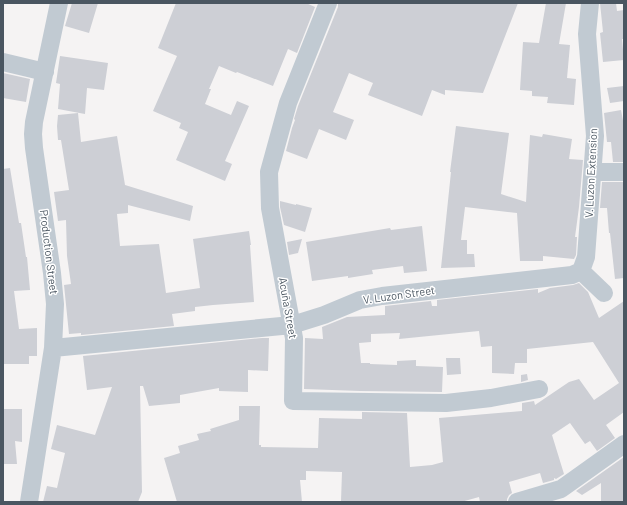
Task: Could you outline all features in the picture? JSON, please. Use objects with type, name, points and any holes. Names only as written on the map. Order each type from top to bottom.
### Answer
[{"type":"street","name":"Production Street","points":[[29,502],[53,348],[55,304],[33,134],[34,122],[59,3]]},
{"type":"street","name":"Acuña Street","points":[[328,3],[288,103],[269,172],[270,208],[294,338],[293,401],[446,403],[491,398],[540,389]]},
{"type":"street","name":"V. Luzon Extension","points":[[580,271],[586,257],[595,136],[587,34],[590,3]]},
{"type":"street","points":[[3,62],[45,72]]},
{"type":"street","points":[[593,172],[624,172]]},
{"type":"street","points":[[580,271],[604,293]]},
{"type":"street","name":"V. Luzon Street","points":[[53,348],[292,325],[324,315],[360,300],[382,296],[572,275],[580,271]]},
{"type":"street","points":[[517,502],[561,489],[624,444]]},
{"type":"building","points":[[72,3],[98,3],[89,33],[65,26]]},
{"type":"building","points":[[176,3],[306,3],[315,7],[297,53],[288,49],[273,86],[219,66],[209,89],[211,89],[205,104],[231,115],[237,101],[249,106],[225,161],[232,164],[225,181],[176,160],[188,132],[179,128],[181,123],[153,111],[177,56],[158,48]]},
{"type":"building","points":[[338,3],[518,3],[483,93],[445,90],[445,95],[432,90],[422,116],[368,95],[373,83],[349,73],[333,112],[354,120],[346,140],[319,129],[307,159],[286,151],[298,106],[338,7]]},
{"type":"building","points":[[546,3],[566,3],[559,44],[570,45],[567,78],[576,79],[574,105],[547,103],[548,97],[532,96],[532,91],[520,90],[523,42],[539,43]]},
{"type":"building","points":[[600,3],[616,3],[617,11],[624,10],[624,39],[622,39],[624,60],[603,62],[600,33],[603,32]]},
{"type":"building","points":[[60,56],[108,63],[104,90],[87,88],[85,114],[58,109],[60,84],[56,83]]},
{"type":"building","points":[[3,73],[30,79],[26,102],[3,98]]},
{"type":"building","points":[[624,86],[624,101],[610,103],[607,88]]},
{"type":"building","points":[[621,110],[624,126],[624,162],[613,162],[611,142],[607,142],[604,113]]},
{"type":"building","points":[[78,113],[81,142],[117,136],[125,185],[193,206],[190,221],[128,205],[128,213],[117,214],[120,246],[159,244],[166,293],[200,288],[193,239],[249,231],[254,302],[195,307],[195,311],[172,314],[174,326],[81,335],[81,333],[69,334],[64,285],[71,284],[67,256],[66,220],[58,221],[54,192],[69,190],[61,140],[58,140],[58,115]]},
{"type":"building","points":[[456,126],[509,133],[501,194],[526,202],[530,135],[542,137],[543,134],[572,139],[569,159],[583,160],[575,237],[577,237],[576,255],[574,259],[543,256],[543,261],[520,261],[517,213],[465,207],[461,240],[467,240],[467,254],[474,254],[475,267],[441,268]]},
{"type":"building","points":[[10,168],[19,223],[21,223],[27,257],[30,290],[14,291],[19,329],[37,328],[37,356],[29,356],[29,364],[3,364],[3,169]]},
{"type":"building","points":[[602,182],[624,182],[624,278],[615,279],[607,208],[600,208]]},
{"type":"building","points":[[280,201],[312,208],[305,232],[284,225]]},
{"type":"building","points":[[422,226],[427,271],[404,273],[403,266],[372,270],[373,274],[312,281],[306,242],[390,228],[391,230]]},
{"type":"building","points":[[302,239],[298,253],[289,255],[287,242]]},
{"type":"building","points":[[579,283],[588,292],[599,318],[624,301],[624,412],[606,425],[615,438],[597,451],[590,441],[585,444],[570,423],[552,435],[564,474],[556,479],[554,478],[554,480],[543,483],[540,473],[509,482],[512,493],[509,495],[507,502],[480,502],[479,497],[461,502],[341,501],[342,472],[306,471],[306,480],[300,480],[302,502],[177,502],[164,458],[180,453],[178,446],[199,440],[197,434],[211,431],[210,429],[239,420],[239,406],[260,406],[259,445],[261,445],[261,447],[318,448],[319,418],[362,419],[362,412],[407,413],[410,467],[432,465],[443,462],[439,418],[522,411],[522,403],[534,401],[535,405],[569,382],[579,379],[594,400],[619,383],[593,342],[527,349],[527,363],[515,363],[514,374],[492,373],[492,346],[481,347],[479,331],[399,339],[400,333],[371,334],[371,342],[359,343],[361,363],[397,365],[397,361],[416,360],[416,366],[443,367],[442,392],[304,389],[305,338],[323,339],[322,327],[347,317],[385,315],[385,306],[431,301],[432,306],[437,306],[437,300],[538,289],[538,293],[550,288]]},
{"type":"building","points":[[269,338],[268,371],[248,370],[248,392],[219,391],[219,388],[180,395],[180,403],[149,406],[143,386],[140,386],[142,492],[138,502],[43,502],[47,486],[57,488],[65,453],[51,449],[57,425],[95,435],[112,387],[87,390],[83,356]]},
{"type":"building","points":[[446,358],[460,358],[461,374],[447,375]]},
{"type":"building","points":[[527,374],[528,380],[521,382],[521,375]]},
{"type":"building","points":[[3,409],[22,409],[22,442],[15,441],[17,464],[3,464]]},
{"type":"building","points":[[624,457],[624,502],[601,502],[601,483],[582,495],[576,491]]}]
